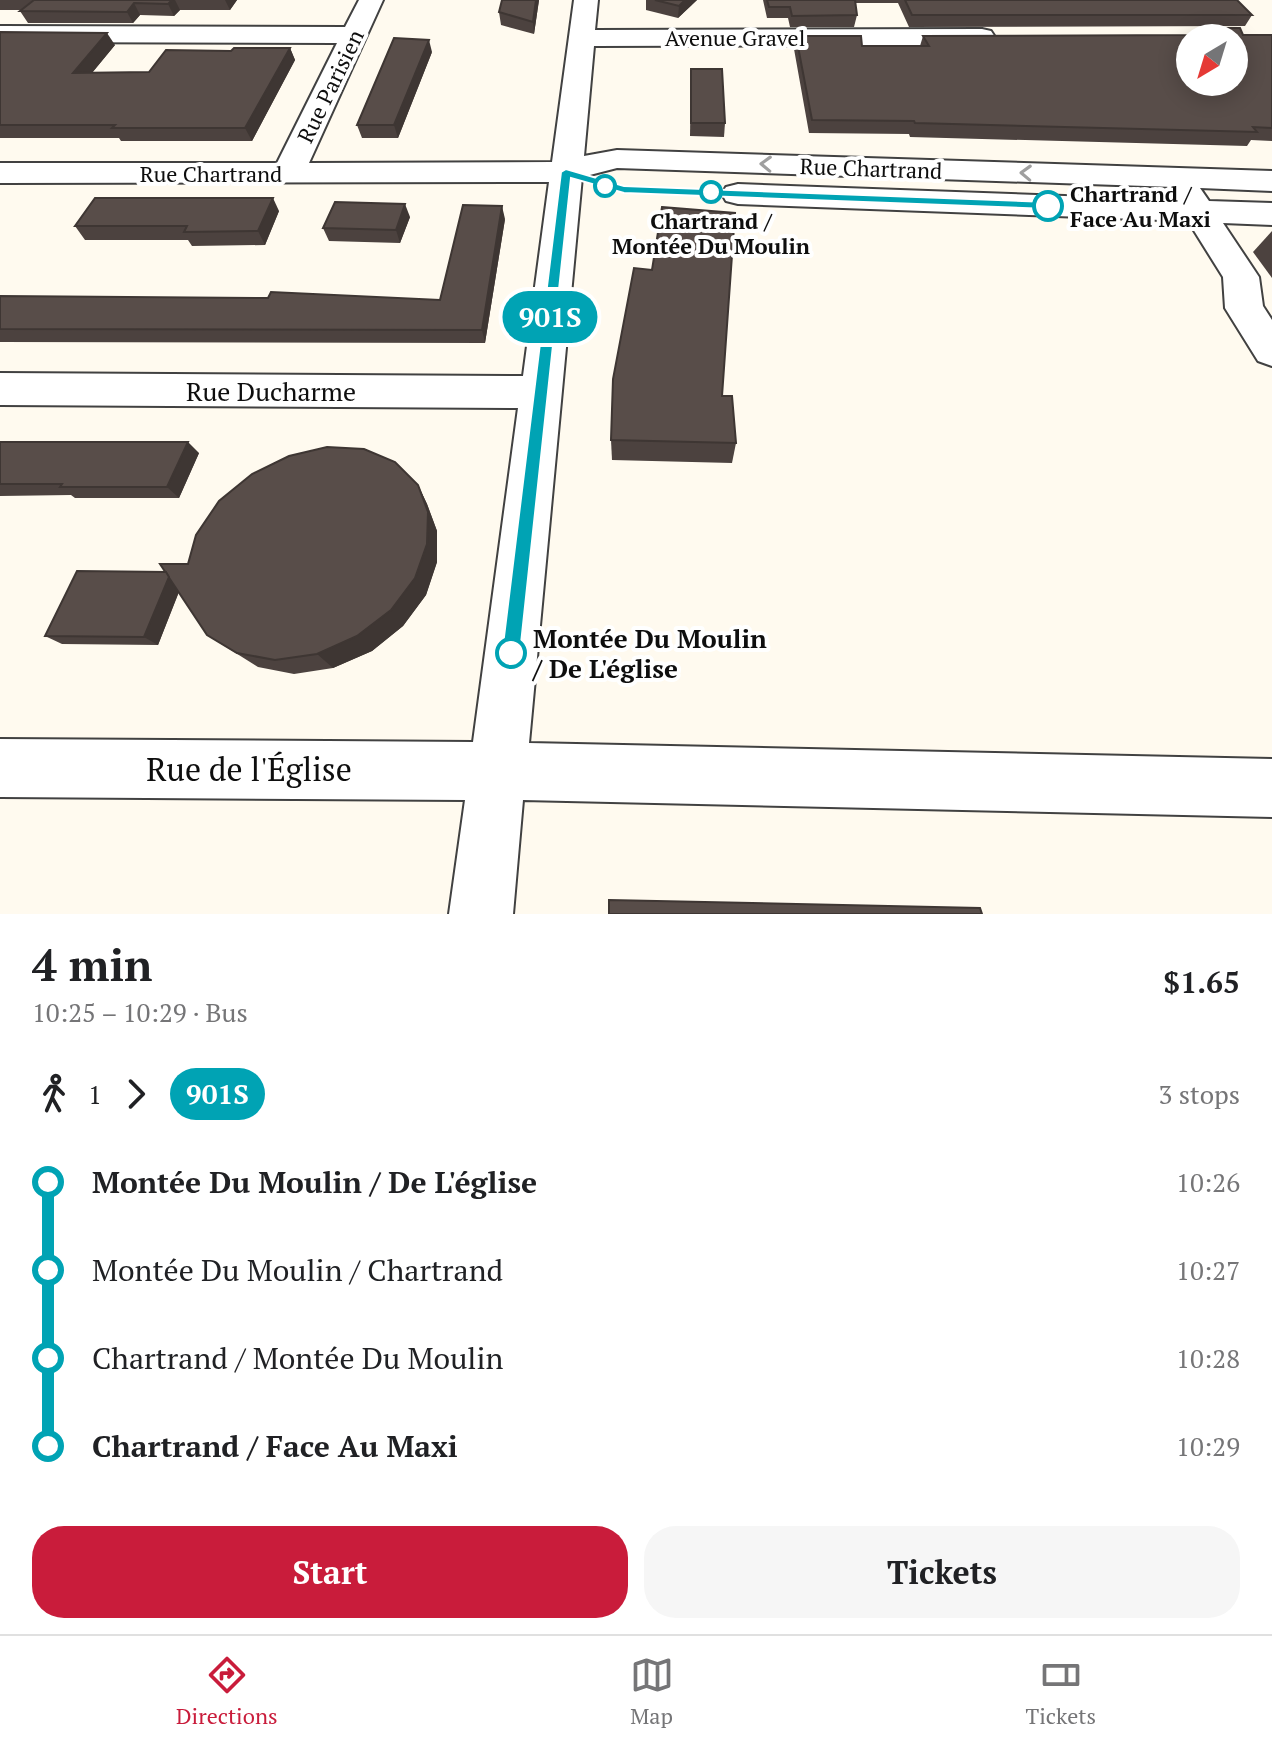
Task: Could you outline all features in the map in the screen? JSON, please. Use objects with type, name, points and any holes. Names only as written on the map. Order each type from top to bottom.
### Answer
[{"type":"street","name":"Rue Parisien","points":[[288,173],[371,0]]},
{"type":"street","points":[[481,914],[586,0]]},
{"type":"street","points":[[0,34],[355,35]]},
{"type":"street","name":"Avenue Gravel","points":[[581,38],[1002,37]]},
{"type":"street","name":"Rue Chartrand","points":[[0,173],[566,172],[599,161],[617,159],[1272,181]]},
{"type":"street","name":"Rue Chartrand","points":[[566,172],[603,186],[624,189],[1272,214]]},
{"type":"street","points":[[1177,178],[1241,277],[1244,308],[1272,351]]},
{"type":"street","name":"Rue Ducharme","points":[[0,389],[541,392]]},
{"type":"street","name":"Rue de l'Église","points":[[0,768],[497,771],[1272,788]]},
{"type":"building","points":[[34,0],[172,0],[168,4],[134,3],[127,12],[20,11]]},
{"type":"building","points":[[502,0],[536,0],[533,22],[499,12]]},
{"type":"building","points":[[655,0],[685,0],[679,6]]},
{"type":"building","points":[[767,0],[855,0],[857,15],[792,16],[790,7],[769,7]]},
{"type":"building","points":[[905,0],[1237,0],[1252,15],[912,15]]},
{"type":"building","points":[[0,32],[107,33],[73,73],[149,72],[166,50],[290,48],[245,128],[0,125]]},
{"type":"building","points":[[1176,35],[1176,96],[1248,96],[1248,35],[1272,35],[1272,128],[1253,127],[1257,132],[812,120],[796,36],[861,36],[862,46],[929,46],[923,36]]},
{"type":"building","points":[[394,38],[429,40],[394,125],[357,125]]},
{"type":"building","points":[[691,69],[722,69],[725,123],[691,123]]},
{"type":"building","points":[[95,198],[273,198],[258,231],[184,232],[187,226],[75,226]]},
{"type":"building","points":[[335,202],[405,204],[396,230],[323,228]]},
{"type":"building","points":[[463,205],[502,206],[482,330],[0,329],[0,296],[268,298],[271,292],[440,300]]},
{"type":"building","points":[[662,207],[735,213],[722,396],[732,396],[736,443],[611,440],[613,379],[634,268],[652,270]]},
{"type":"building","points":[[0,442],[188,442],[167,487],[60,487],[62,484],[0,484]]},
{"type":"building","points":[[327,447],[364,449],[395,462],[418,485],[428,512],[427,544],[415,578],[391,610],[357,636],[317,654],[275,660],[237,653],[207,635],[160,564],[188,564],[196,535],[219,501],[252,474],[289,456]]},
{"type":"building","points":[[77,571],[166,572],[169,577],[144,637],[45,636]]},
{"type":"building","points":[[609,900],[980,908],[982,914],[609,914]]},
{"type":"bus line","name":"901S","points":[[511,653],[566,172],[603,186],[624,189],[1048,206]]},
{"type":"place","name":"Chartrand / Montée Du Moulin","points":[[711,192]]},
{"type":"place","name":"Chartrand / Face Au Maxi","points":[[1048,206]]},
{"type":"place","name":"Montée Du Moulin / De L'église","points":[[511,653]]}]
